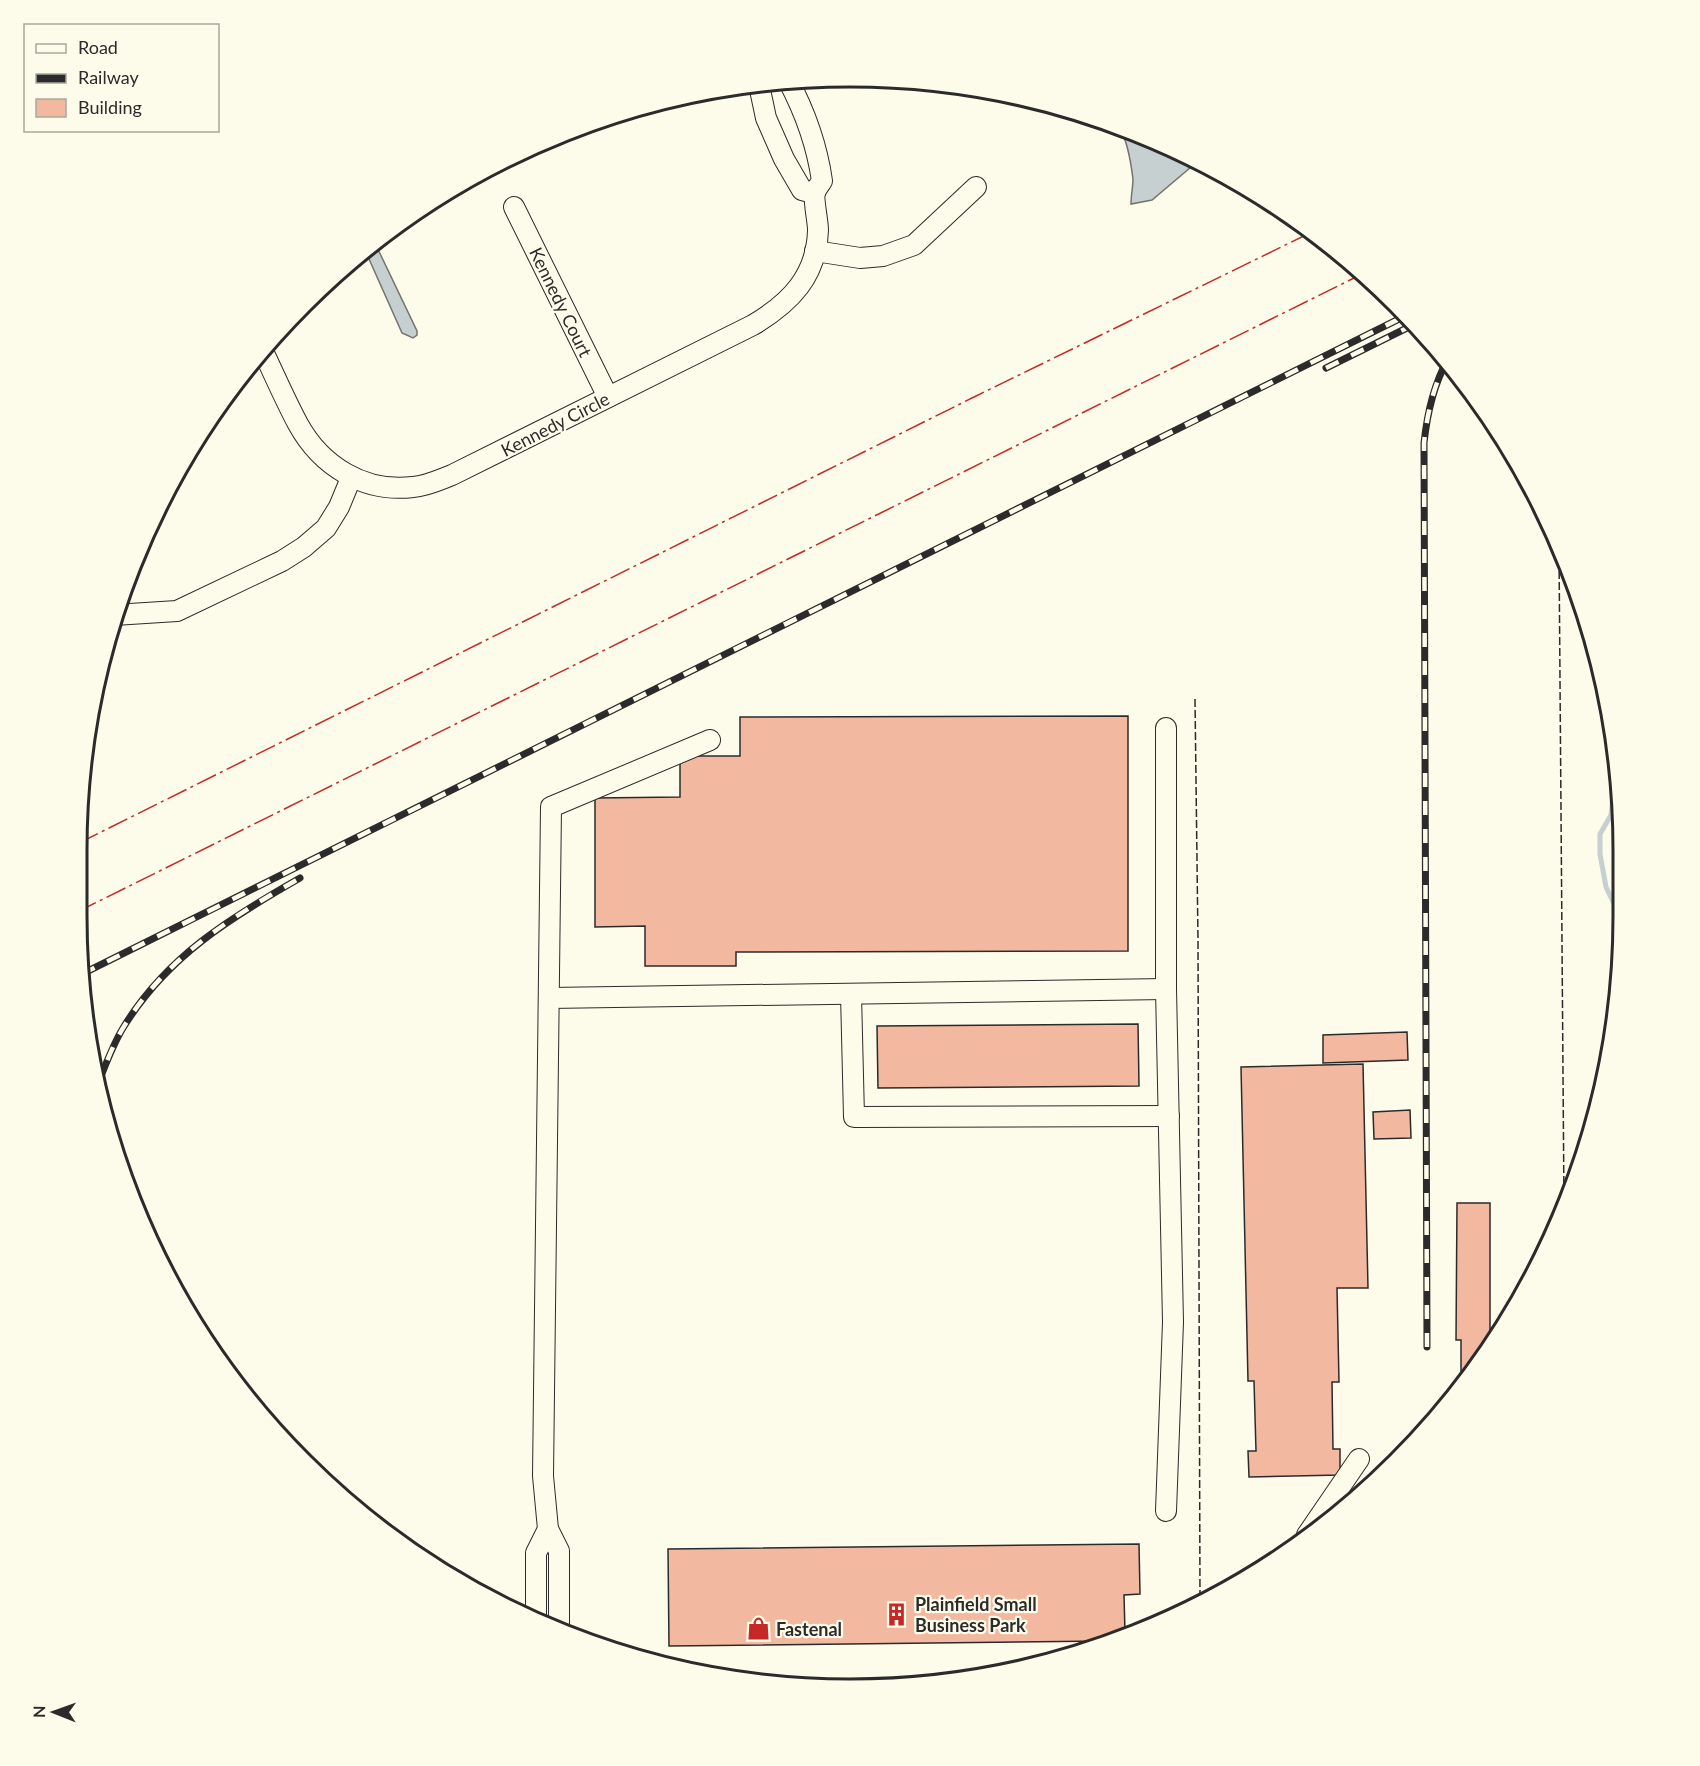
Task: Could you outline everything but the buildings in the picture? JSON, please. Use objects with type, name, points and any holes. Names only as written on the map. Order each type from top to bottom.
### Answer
[{"type":"street","name":"Kennedy Circle","points":[[266,359],[298,425],[318,452],[351,478],[369,484],[412,487],[432,483],[452,475],[753,325],[786,303],[806,275],[815,251],[818,231],[814,193],[822,181],[820,162],[815,142],[793,90]]},
{"type":"street","points":[[761,93],[766,118],[784,159],[802,190],[814,193]]},
{"type":"street","points":[[815,251],[860,258],[883,256],[914,245],[976,187]]},
{"type":"street","name":"Kennedy Court","points":[[514,207],[608,397]]},
{"type":"street","points":[[124,614],[177,611],[282,561],[304,547],[326,528],[339,507],[351,478]]},
{"type":"street","points":[[1166,728],[1166,989],[1173,1322],[1166,1511]]},
{"type":"street","points":[[559,1621],[559,1551],[548,1529],[543,1476],[551,807],[710,740]]},
{"type":"street","points":[[549,998],[1166,989]]},
{"type":"street","points":[[851,994],[854,1117],[1169,1116]]},
{"type":"street","points":[[1320,1517],[1359,1459]]},
{"type":"street","points":[[536,1611],[536,1553],[548,1529]]},
{"type":"shaded area","points":[[1124,138],[1190,168],[1152,200],[1131,204],[1133,179]]},
{"type":"shaded area","points":[[379,251],[417,335],[413,338],[402,333],[369,259]]},
{"type":"waterway","points":[[1611,811],[1600,834],[1600,854],[1606,887],[1613,902]]},
{"type":"railway","points":[[89,970],[1398,319]]},
{"type":"railway","points":[[1326,368],[1407,328]]},
{"type":"railway","points":[[1427,1347],[1424,443],[1431,401],[1443,370]]},
{"type":"railway","points":[[103,1071],[123,1028],[140,1003],[179,960],[225,924],[300,878]]},
{"type":"fence","points":[[1559,569],[1564,1185]]},
{"type":"fence","points":[[1195,699],[1200,1593]]},
{"type":"power","points":[[87,839],[974,397],[1302,237]]},
{"type":"power","points":[[87,907],[1355,278]]},
{"type":"place","name":"Plainfield Small Business Park","points":[[897,1614]]},
{"type":"place","name":"Fastenal","points":[[758,1629]]}]
